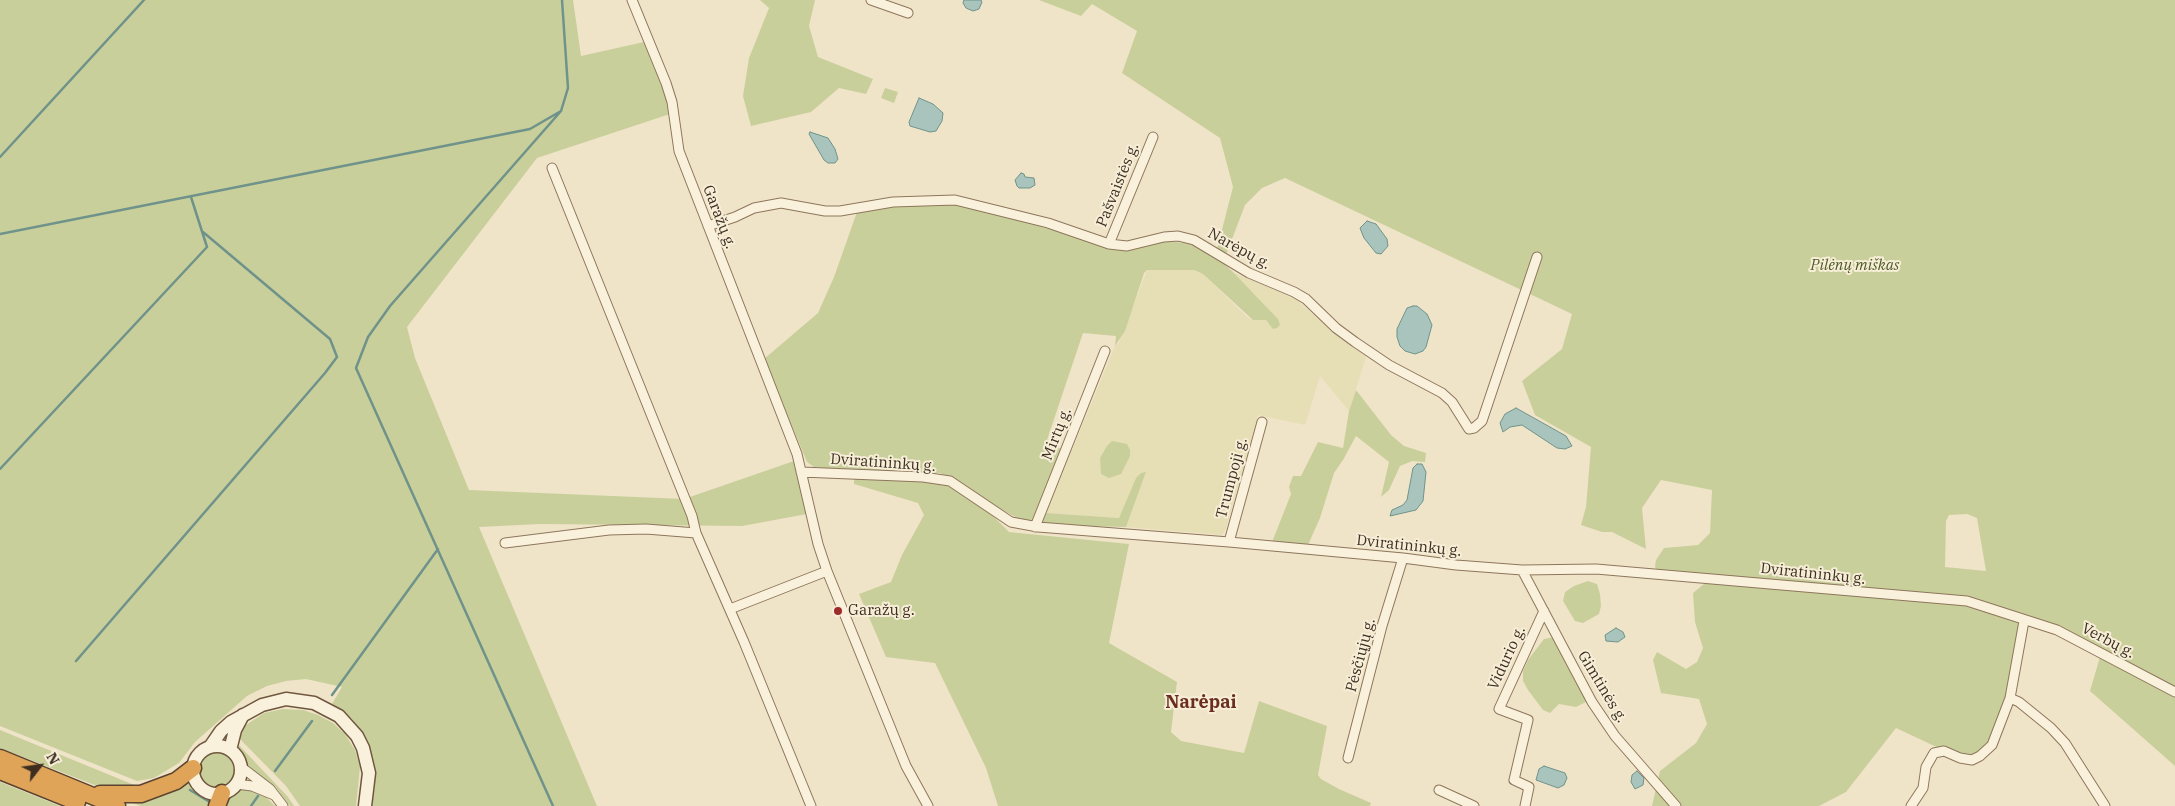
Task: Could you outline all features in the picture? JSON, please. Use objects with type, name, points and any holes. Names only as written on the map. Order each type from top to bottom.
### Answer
[{"type":"highway","points":[[0,758],[86,800],[116,795],[141,794],[176,781],[192,768]]},
{"type":"highway","points":[[0,771],[86,800],[117,806]]},
{"type":"main road","points":[[243,714],[232,744],[240,766],[239,778],[225,794],[215,794],[201,788],[196,782],[192,768],[198,754],[210,746],[221,731],[243,714],[262,705],[286,699],[314,703],[339,716],[357,736],[367,760],[369,787],[365,806]]},
{"type":"main road","points":[[210,746],[224,747],[232,744]]},
{"type":"street","name":"Garažų g.","points":[[632,0],[672,102],[679,151],[797,454],[827,571],[906,766],[928,806]]},
{"type":"street","points":[[871,0],[908,14]]},
{"type":"street","name":"Pašvaistės g.","points":[[1109,244],[1153,137]]},
{"type":"street","points":[[552,168],[692,516],[696,534],[730,610],[811,806]]},
{"type":"street","name":"Narėpų g.","points":[[708,226],[754,208],[782,203],[825,211],[840,211],[893,202],[955,200],[1048,223],[1109,244],[1127,246],[1164,237],[1178,236],[1194,240],[1210,248],[1249,274],[1294,292],[1306,299],[1336,328],[1354,342],[1390,365],[1442,392],[1452,402],[1469,429],[1474,428],[1482,421],[1537,258]]},
{"type":"street","name":"Mirtų g.","points":[[1035,527],[1105,351]]},
{"type":"street","name":"Trumpoji g.","points":[[1229,542],[1262,422]]},
{"type":"street","name":"Dviratininkų g.","points":[[801,472],[923,477],[950,481],[1011,522],[1035,527],[1229,542],[1403,558],[1456,565],[1522,570],[1596,569],[1966,601],[2024,621]]},
{"type":"street","points":[[505,544],[609,530],[646,529],[696,534]]},
{"type":"street","name":"Pėsčiųjų g.","points":[[1348,758],[1382,626],[1403,558]]},
{"type":"street","name":"Gimtinės g.","points":[[1522,570],[1592,702],[1615,736],[1676,806]]},
{"type":"street","points":[[730,610],[827,571]]},
{"type":"street","name":"Vidurio g.","points":[[1525,806],[1529,787],[1514,780],[1528,720],[1499,708],[1544,611]]},
{"type":"street","points":[[1910,806],[1923,788],[1926,767],[1934,753],[1944,751],[1960,758],[1972,760],[1980,756],[1992,745],[2010,698],[2024,621]]},
{"type":"street","name":"Verbų g.","points":[[2024,621],[2057,630],[2175,692]]},
{"type":"street","points":[[2010,698],[2019,702],[2051,728],[2065,743],[2105,806]]},
{"type":"street","points":[[240,766],[263,782],[283,806]]},
{"type":"street","points":[[225,794],[252,786],[276,796]]},
{"type":"street","points":[[1439,790],[1474,806]]},
{"type":"shaded area","points":[[1147,270],[1194,270],[1203,274],[1247,317],[1253,320],[1266,320],[1273,328],[1278,319],[1233,272],[1297,300],[1334,333],[1366,357],[1349,411],[1320,376],[1305,425],[1258,415],[1226,529],[1222,535],[1126,527],[1146,472],[1136,478],[1119,518],[1046,513],[1115,346],[1119,343]]},
{"type":"green space","points":[[0,0],[573,0],[581,56],[644,42],[665,91],[670,114],[537,158],[407,327],[415,358],[469,490],[684,499],[794,461],[807,514],[742,526],[540,524],[479,527],[597,806],[372,806],[375,785],[370,747],[352,719],[332,704],[342,687],[306,679],[286,681],[267,686],[247,696],[195,742],[179,763],[154,778],[137,781],[0,726]]},
{"type":"green space","points":[[760,0],[815,0],[809,26],[818,57],[873,79],[866,94],[839,88],[811,112],[751,126],[743,96],[749,58],[769,8]]},
{"type":"green space","name":"Pilėnų miškas","points":[[1039,0],[2175,0],[2175,688],[2015,615],[1969,597],[1657,570],[1655,567],[1656,560],[1664,548],[1698,545],[1710,533],[1712,490],[1661,480],[1642,508],[1646,549],[1612,532],[1602,532],[1581,525],[1586,507],[1591,447],[1535,415],[1522,381],[1562,349],[1572,314],[1285,178],[1262,188],[1245,205],[1226,255],[1217,249],[1233,187],[1220,138],[1122,73],[1137,31],[1092,4],[1081,16]],"holes":[[[1967,514],[1977,518],[1986,571],[1945,567],[1946,521],[1949,515]]]},
{"type":"green space","points":[[885,88],[898,92],[894,103],[881,98]]},
{"type":"green space","points":[[937,202],[966,205],[1121,250],[1169,241],[1191,244],[1211,252],[1278,319],[1280,325],[1273,329],[1266,320],[1253,320],[1203,274],[1194,270],[1147,270],[1144,273],[1125,331],[1115,346],[1116,336],[1083,333],[1047,440],[1061,449],[1072,449],[1046,513],[1119,518],[1136,478],[1141,473],[1146,472],[1126,527],[1046,525],[1021,520],[940,473],[851,471],[814,467],[807,462],[764,359],[818,313],[834,277],[857,212],[895,205]]},
{"type":"green space","points":[[1356,390],[1391,435],[1404,446],[1426,453],[1425,462],[1412,461],[1400,466],[1389,490],[1381,497],[1389,462],[1356,436],[1334,473],[1320,518],[1308,545],[1272,542],[1291,494],[1289,487],[1293,476],[1301,476],[1318,442],[1343,448],[1349,411]]},
{"type":"green space","points":[[1112,441],[1127,444],[1130,456],[1121,474],[1109,478],[1101,474],[1100,458]]},
{"type":"green space","points":[[854,476],[943,483],[985,508],[1009,532],[1129,544],[1109,643],[1177,682],[1171,732],[1181,741],[1244,753],[1259,701],[1327,726],[1318,775],[1321,779],[1339,789],[1371,803],[1370,806],[998,806],[986,768],[935,663],[886,657],[859,594],[891,582],[902,555],[924,515],[918,503],[854,484]]},
{"type":"green space","points":[[1710,579],[1967,601],[2024,621],[2010,698],[1992,745],[1980,756],[1960,758],[1896,728],[1846,792],[1819,806],[1652,806],[1660,771],[1696,743],[1707,724],[1699,699],[1661,693],[1653,660],[1657,652],[1686,669],[1697,662],[1703,648],[1695,622],[1693,593]]},
{"type":"green space","points":[[1588,581],[1597,584],[1601,606],[1599,614],[1583,623],[1575,621],[1563,601],[1565,592],[1574,586]]},
{"type":"green space","points":[[1555,637],[1582,687],[1586,702],[1576,707],[1559,704],[1550,713],[1543,710],[1528,690],[1523,681],[1523,671],[1528,660],[1544,639]]},
{"type":"green space","points":[[2100,657],[2175,696],[2175,766],[2090,691]]},
{"type":"green space","points":[[283,709],[303,710],[318,715],[333,723],[345,734],[355,750],[360,767],[356,806],[300,806],[286,786],[239,738],[242,728],[264,713]]},
{"type":"green space","points":[[0,730],[144,789],[102,788],[0,748]]},
{"type":"green space","points":[[237,743],[288,797],[294,806],[290,806],[275,786],[250,769]]},
{"type":"green space","points":[[217,752],[224,753],[230,757],[234,763],[234,777],[230,783],[224,787],[217,788],[210,787],[204,783],[200,777],[199,770],[200,763],[204,757],[210,753]]},
{"type":"green space","points":[[189,780],[197,792],[207,798],[214,798],[212,806],[140,806],[128,801]]},
{"type":"green space","points":[[0,782],[60,806],[0,806]]},
{"type":"green space","points":[[246,789],[266,797],[275,806],[223,806],[224,800],[230,795],[239,790]]},
{"type":"water","points":[[964,0],[981,0],[982,2],[979,9],[973,11],[966,8],[963,3]]},
{"type":"water","points":[[919,98],[933,104],[943,113],[942,121],[936,131],[930,132],[910,126],[909,122]]},
{"type":"water","points":[[810,132],[828,138],[835,149],[838,159],[835,163],[828,163],[824,160],[809,134]]},
{"type":"water","points":[[1021,173],[1025,177],[1034,178],[1035,185],[1030,188],[1019,188],[1015,180]]},
{"type":"water","points":[[1367,221],[1376,224],[1387,239],[1388,246],[1381,254],[1376,253],[1364,238],[1360,228]]},
{"type":"water","points":[[1417,306],[1427,314],[1432,325],[1426,347],[1423,351],[1415,354],[1405,351],[1400,346],[1397,337],[1397,329],[1407,308]]},
{"type":"water","points":[[1516,408],[1566,436],[1572,446],[1565,449],[1557,448],[1522,425],[1510,427],[1503,432],[1500,423],[1505,414]]},
{"type":"water","points":[[1417,464],[1422,464],[1426,472],[1423,501],[1416,510],[1390,516],[1392,510],[1403,505],[1407,500],[1413,468]]},
{"type":"water","points":[[1616,628],[1623,632],[1625,637],[1618,642],[1606,641],[1605,635]]},
{"type":"water","points":[[1544,766],[1565,773],[1567,778],[1564,785],[1558,788],[1536,780],[1539,769]]},
{"type":"water","points":[[1637,771],[1644,778],[1643,785],[1635,789],[1631,782],[1632,775]]},
{"type":"waterway","points":[[0,157],[144,0]]},
{"type":"waterway","points":[[0,234],[530,129],[561,111],[568,88],[562,0]]},
{"type":"waterway","points":[[553,806],[356,368],[368,337],[390,306],[561,111]]},
{"type":"waterway","points":[[0,469],[207,247],[191,197]]},
{"type":"waterway","points":[[76,661],[337,357],[330,339],[203,232]]},
{"type":"waterway","points":[[332,695],[438,549]]},
{"type":"waterway","points":[[275,771],[312,721]]},
{"type":"waterway","points":[[190,790],[208,801]]},
{"type":"waterway","points":[[251,806],[258,796]]},
{"type":"place","name":"Garažų g.","points":[[838,611]]},
{"type":"district","name":"Narėpai","points":[[1201,703]]}]
